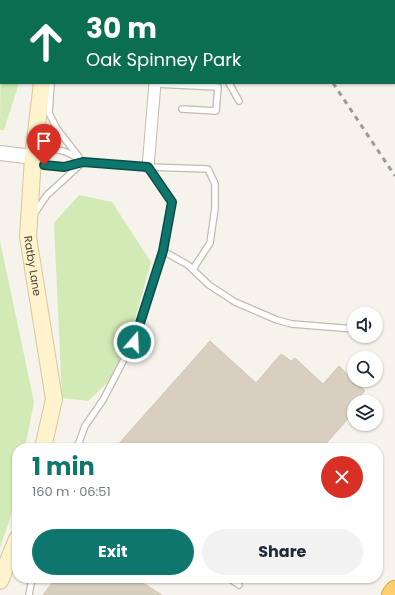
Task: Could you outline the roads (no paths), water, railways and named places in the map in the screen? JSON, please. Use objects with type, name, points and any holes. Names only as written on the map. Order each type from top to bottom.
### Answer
[{"type":"highway","points":[[392,595],[395,592]]},
{"type":"main road","name":"Ratby Lane","points":[[42,84],[33,157],[28,236],[54,399],[44,443]]},
{"type":"main road","points":[[0,581],[12,551]]},
{"type":"street","points":[[148,167],[155,84]]},
{"type":"street","points":[[0,153],[33,157]]},
{"type":"lane","points":[[50,84],[49,113],[57,129],[83,162]]},
{"type":"lane","points":[[155,84],[218,87],[216,111],[182,109]]},
{"type":"lane","points":[[230,84],[239,101]]},
{"type":"lane","points":[[83,162],[68,151],[47,149],[33,157],[44,165],[64,167],[83,162],[148,167],[208,169],[215,184],[215,208],[210,243],[192,269]]},
{"type":"lane","points":[[29,222],[47,195],[83,162]]},
{"type":"lane","points":[[79,443],[85,426],[103,400],[134,342],[163,251],[172,202],[148,167]]},
{"type":"lane","points":[[163,251],[192,269],[209,285],[235,302],[277,320],[292,324],[347,328]]},
{"type":"lane","points":[[29,595],[31,583]]},
{"type":"railway","points":[[334,84],[395,176]]}]
